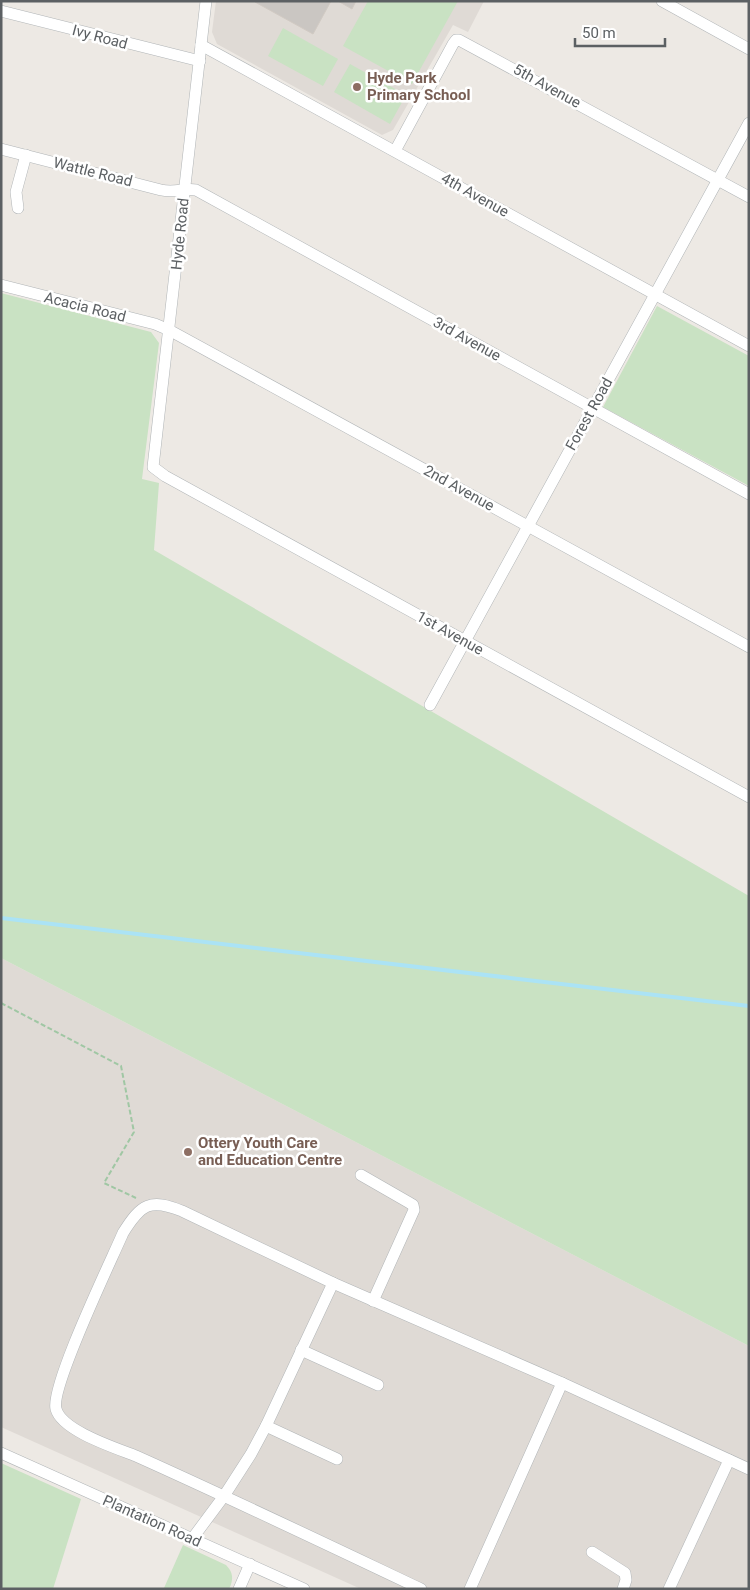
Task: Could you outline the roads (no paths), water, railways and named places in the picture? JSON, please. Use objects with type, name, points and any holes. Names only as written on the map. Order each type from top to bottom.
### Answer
[{"type":"street","name":"Hyde Road","points":[[153,467],[206,1]]},
{"type":"street","points":[[662,1],[749,49]]},
{"type":"street","name":"Ivy Road","points":[[1,11],[200,61]]},
{"type":"street","name":"5th Avenue","points":[[395,151],[452,44],[459,40],[749,197]]},
{"type":"street","name":"4th Avenue","points":[[201,45],[749,346]]},
{"type":"street","name":"Forest Road","points":[[430,705],[749,123]]},
{"type":"street","name":"Wattle Road","points":[[1,149],[161,190],[173,192],[184,190]]},
{"type":"street","points":[[18,208],[16,192],[26,155]]},
{"type":"street","name":"3rd Avenue","points":[[184,190],[196,190],[749,494]]},
{"type":"street","name":"Acacia Road","points":[[1,285],[155,324],[169,330]]},
{"type":"street","name":"2nd Avenue","points":[[169,330],[749,647]]},
{"type":"street","name":"1st Avenue","points":[[153,467],[165,476],[749,797]]},
{"type":"street","points":[[361,1175],[413,1205],[414,1210],[373,1301]]},
{"type":"street","points":[[421,1589],[76,1429],[61,1419],[55,1407],[55,1401],[62,1375],[123,1233],[134,1215],[142,1208],[154,1204],[165,1204],[333,1283],[562,1383],[749,1469]]},
{"type":"street","points":[[192,1539],[224,1496],[251,1454],[333,1283]]},
{"type":"street","points":[[301,1350],[378,1385]]},
{"type":"street","points":[[470,1589],[562,1383]]},
{"type":"street","points":[[266,1426],[337,1459]]},
{"type":"street","name":"Plantation Road","points":[[1,1453],[304,1589]]},
{"type":"street","points":[[669,1589],[730,1460]]},
{"type":"street","points":[[592,1552],[625,1573],[626,1580],[623,1589]]},
{"type":"street","points":[[239,1589],[250,1564]]},
{"type":"waterway","points":[[1,918],[749,1006]]},
{"type":"place","name":"Hyde Park Primary School","points":[[357,87]]},
{"type":"place","name":"Ottery Youth Care and Education Centre","points":[[188,1152]]}]
